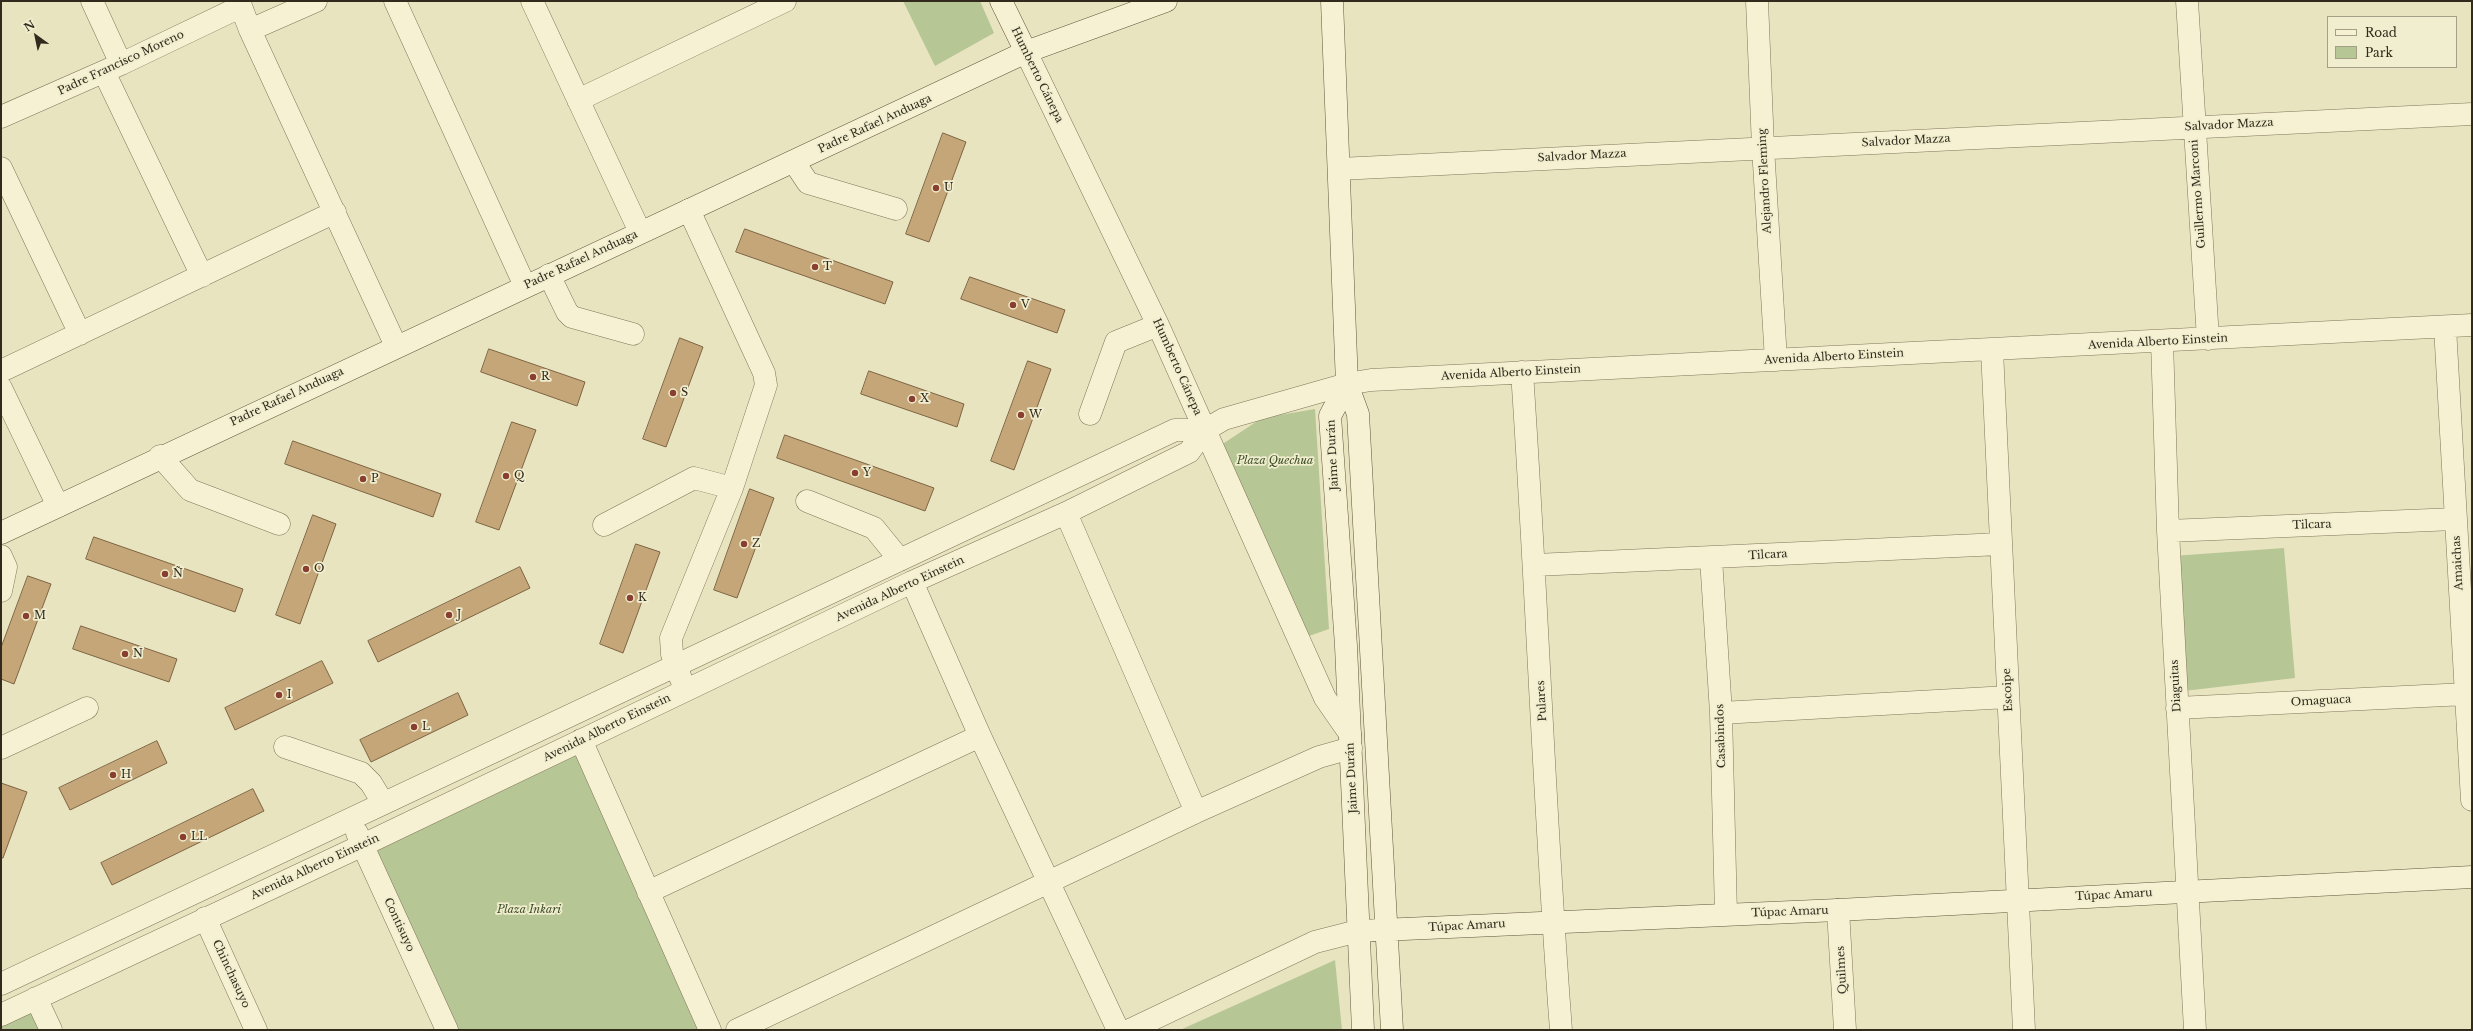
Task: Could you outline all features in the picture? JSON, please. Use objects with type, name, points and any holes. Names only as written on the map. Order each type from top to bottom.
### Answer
[{"type":"street","points":[[92,1],[112,68],[202,276]]},
{"type":"street","points":[[250,30],[316,1]]},
{"type":"street","points":[[394,1],[525,286]]},
{"type":"street","points":[[532,1],[640,232]]},
{"type":"street","points":[[578,100],[785,1]]},
{"type":"street","name":"Humberto Cánepa","points":[[1001,1],[1158,325],[1326,698],[1350,741]]},
{"type":"street","name":"Padre Rafael Anduaga","points":[[1,533],[160,456],[640,232],[794,162],[1026,52],[1166,1]]},
{"type":"street","points":[[1332,1],[1347,384],[1358,414],[1392,1030]]},
{"type":"street","name":"Alejandro Fleming","points":[[1757,1],[1762,148],[1776,360]]},
{"type":"street","name":"Guillermo Marconi","points":[[2187,1],[2208,340]]},
{"type":"street","points":[[239,4],[396,346]]},
{"type":"street","name":"Padre Francisco Moreno","points":[[2,113],[112,68],[239,4]]},
{"type":"street","name":"Salvador Mazza","points":[[1339,168],[2472,114]]},
{"type":"street","points":[[794,162],[808,183],[896,208]]},
{"type":"street","points":[[1,168],[80,334]]},
{"type":"street","points":[[685,690],[670,646],[671,638],[732,488],[766,386],[764,373],[689,210]]},
{"type":"street","points":[[1,371],[334,212]]},
{"type":"street","points":[[549,275],[566,312],[572,317],[633,334]]},
{"type":"street","points":[[1090,414],[1116,342],[1158,325]]},
{"type":"street","name":"Avenida Alberto Einstein","points":[[1,984],[383,803],[676,667],[1175,430],[1205,430],[1239,414],[1347,384],[1371,380],[1522,372],[2208,340],[2472,325]]},
{"type":"street","name":"Amaichas","points":[[2445,326],[2472,800]]},
{"type":"street","name":"Diaguitas","points":[[2162,341],[2168,531],[2186,892],[2195,1030]]},
{"type":"street","name":"Escoipe","points":[[1992,350],[2016,900],[2024,1030]]},
{"type":"street","name":"Pulares","points":[[1522,372],[1535,565],[1552,922],[1561,1030]]},
{"type":"street","name":"Jaime Durán","points":[[1347,384],[1330,416],[1350,741],[1363,1030]]},
{"type":"street","points":[[1,388],[58,506]]},
{"type":"street","name":"Avenida Alberto Einstein","points":[[6,1012],[363,845],[912,582],[1066,513],[1190,452],[1205,430]]},
{"type":"street","points":[[160,456],[190,490],[279,524]]},
{"type":"street","points":[[604,524],[694,478],[732,488]]},
{"type":"street","points":[[807,501],[874,528],[900,560]]},
{"type":"street","points":[[1066,513],[1196,812]]},
{"type":"street","name":"Tilcara","points":[[2168,531],[2456,519]]},
{"type":"street","name":"Tilcara","points":[[1535,565],[2000,544]]},
{"type":"street","points":[[1,556],[6,566],[1,592]]},
{"type":"street","name":"Casabindos","points":[[1712,558],[1720,713],[1726,914]]},
{"type":"street","points":[[912,582],[980,736],[1118,1030]]},
{"type":"street","name":"Omaguaca","points":[[2177,708],[2466,694]]},
{"type":"street","points":[[1720,713],[2008,697]]},
{"type":"street","points":[[1,748],[86,708]]},
{"type":"street","points":[[648,892],[980,736]]},
{"type":"street","points":[[582,740],[710,1030]]},
{"type":"street","points":[[737,1030],[1048,881],[1319,757],[1350,741]]},
{"type":"street","points":[[285,747],[361,773],[371,783],[383,803]]},
{"type":"street","name":"Contisuyo","points":[[351,819],[447,1030]]},
{"type":"street","name":"Túpac Amaru","points":[[1130,1030],[1315,942],[1358,931],[1838,910],[2472,877]]},
{"type":"street","name":"Quilmes","points":[[1838,910],[1845,1030]]},
{"type":"street","name":"Chinchasuyo","points":[[205,918],[256,1030]]},
{"type":"street","points":[[1,989],[6,1012]]},
{"type":"street","points":[[36,998],[51,1030]]},
{"type":"green space","points":[[903,1],[980,1],[994,33],[935,66]]},
{"type":"green space","name":"Plaza Quechua","points":[[1315,409],[1329,629],[1309,636],[1221,445],[1262,418]]},
{"type":"green space","points":[[2284,548],[2295,678],[2184,691],[2173,556]]},
{"type":"green space","name":"Plaza Inkari","points":[[585,751],[711,1030],[456,1030],[371,852]]},
{"type":"green space","points":[[1335,960],[1342,1030],[1180,1030]]},
{"type":"green space","points":[[30,1007],[41,1030],[1,1030],[1,1023]]},
{"type":"building","name":"U","points":[[943,133],[966,142],[929,242],[906,234]]},
{"type":"building","name":"T","points":[[745,229],[893,282],[885,304],[736,252]]},
{"type":"building","name":"V","points":[[970,277],[1065,310],[1057,333],[961,299]]},
{"type":"building","name":"S","points":[[680,338],[703,347],[666,447],[643,439]]},
{"type":"building","name":"R","points":[[489,349],[585,382],[577,406],[481,372]]},
{"type":"building","name":"W","points":[[1028,361],[1051,369],[1014,470],[991,461]]},
{"type":"building","name":"X","points":[[869,371],[964,404],[957,427],[861,394]]},
{"type":"building","name":"Q","points":[[512,422],[536,430],[499,530],[476,522]]},
{"type":"building","name":"Y","points":[[785,435],[934,488],[925,511],[777,458]]},
{"type":"building","name":"P","points":[[293,441],[441,494],[433,517],[285,464]]},
{"type":"building","name":"Z","points":[[750,489],[774,498],[737,598],[714,590]]},
{"type":"building","name":"O","points":[[313,515],[336,524],[300,624],[276,615]]},
{"type":"building","name":"Ñ","points":[[94,537],[243,589],[235,612],[86,559]]},
{"type":"building","name":"K","points":[[636,544],[660,552],[623,653],[600,644]]},
{"type":"building","name":"J","points":[[520,567],[530,588],[378,662],[368,641]]},
{"type":"building","name":"M","points":[[28,576],[51,584],[14,684],[1,679],[1,648]]},
{"type":"building","name":"N","points":[[81,626],[177,659],[169,682],[73,649]]},
{"type":"building","name":"I","points":[[322,661],[333,683],[235,730],[225,708]]},
{"type":"building","name":"L","points":[[458,693],[468,715],[371,762],[360,740]]},
{"type":"building","name":"H","points":[[157,741],[167,763],[70,810],[59,788]]},
{"type":"building","points":[[1,783],[27,792],[3,858],[1,858]]},
{"type":"building","name":"LL","points":[[253,789],[264,811],[112,885],[101,863]]},
{"type":"place","name":"U","points":[[936,188]]},
{"type":"place","name":"T","points":[[815,267]]},
{"type":"place","name":"V","points":[[1013,305]]},
{"type":"place","name":"R","points":[[533,377]]},
{"type":"place","name":"S","points":[[673,393]]},
{"type":"place","name":"X","points":[[912,399]]},
{"type":"place","name":"W","points":[[1021,415]]},
{"type":"place","name":"Y","points":[[855,473]]},
{"type":"place","name":"Q","points":[[506,476]]},
{"type":"place","name":"P","points":[[363,479]]},
{"type":"place","name":"Z","points":[[744,544]]},
{"type":"place","name":"O","points":[[306,569]]},
{"type":"place","name":"Ñ","points":[[165,574]]},
{"type":"place","name":"K","points":[[630,598]]},
{"type":"place","name":"J","points":[[449,615]]},
{"type":"place","name":"M","points":[[26,616]]},
{"type":"place","name":"N","points":[[125,654]]},
{"type":"place","name":"I","points":[[279,695]]},
{"type":"place","name":"L","points":[[414,727]]},
{"type":"place","name":"H","points":[[113,775]]},
{"type":"place","name":"LL","points":[[183,837]]}]
